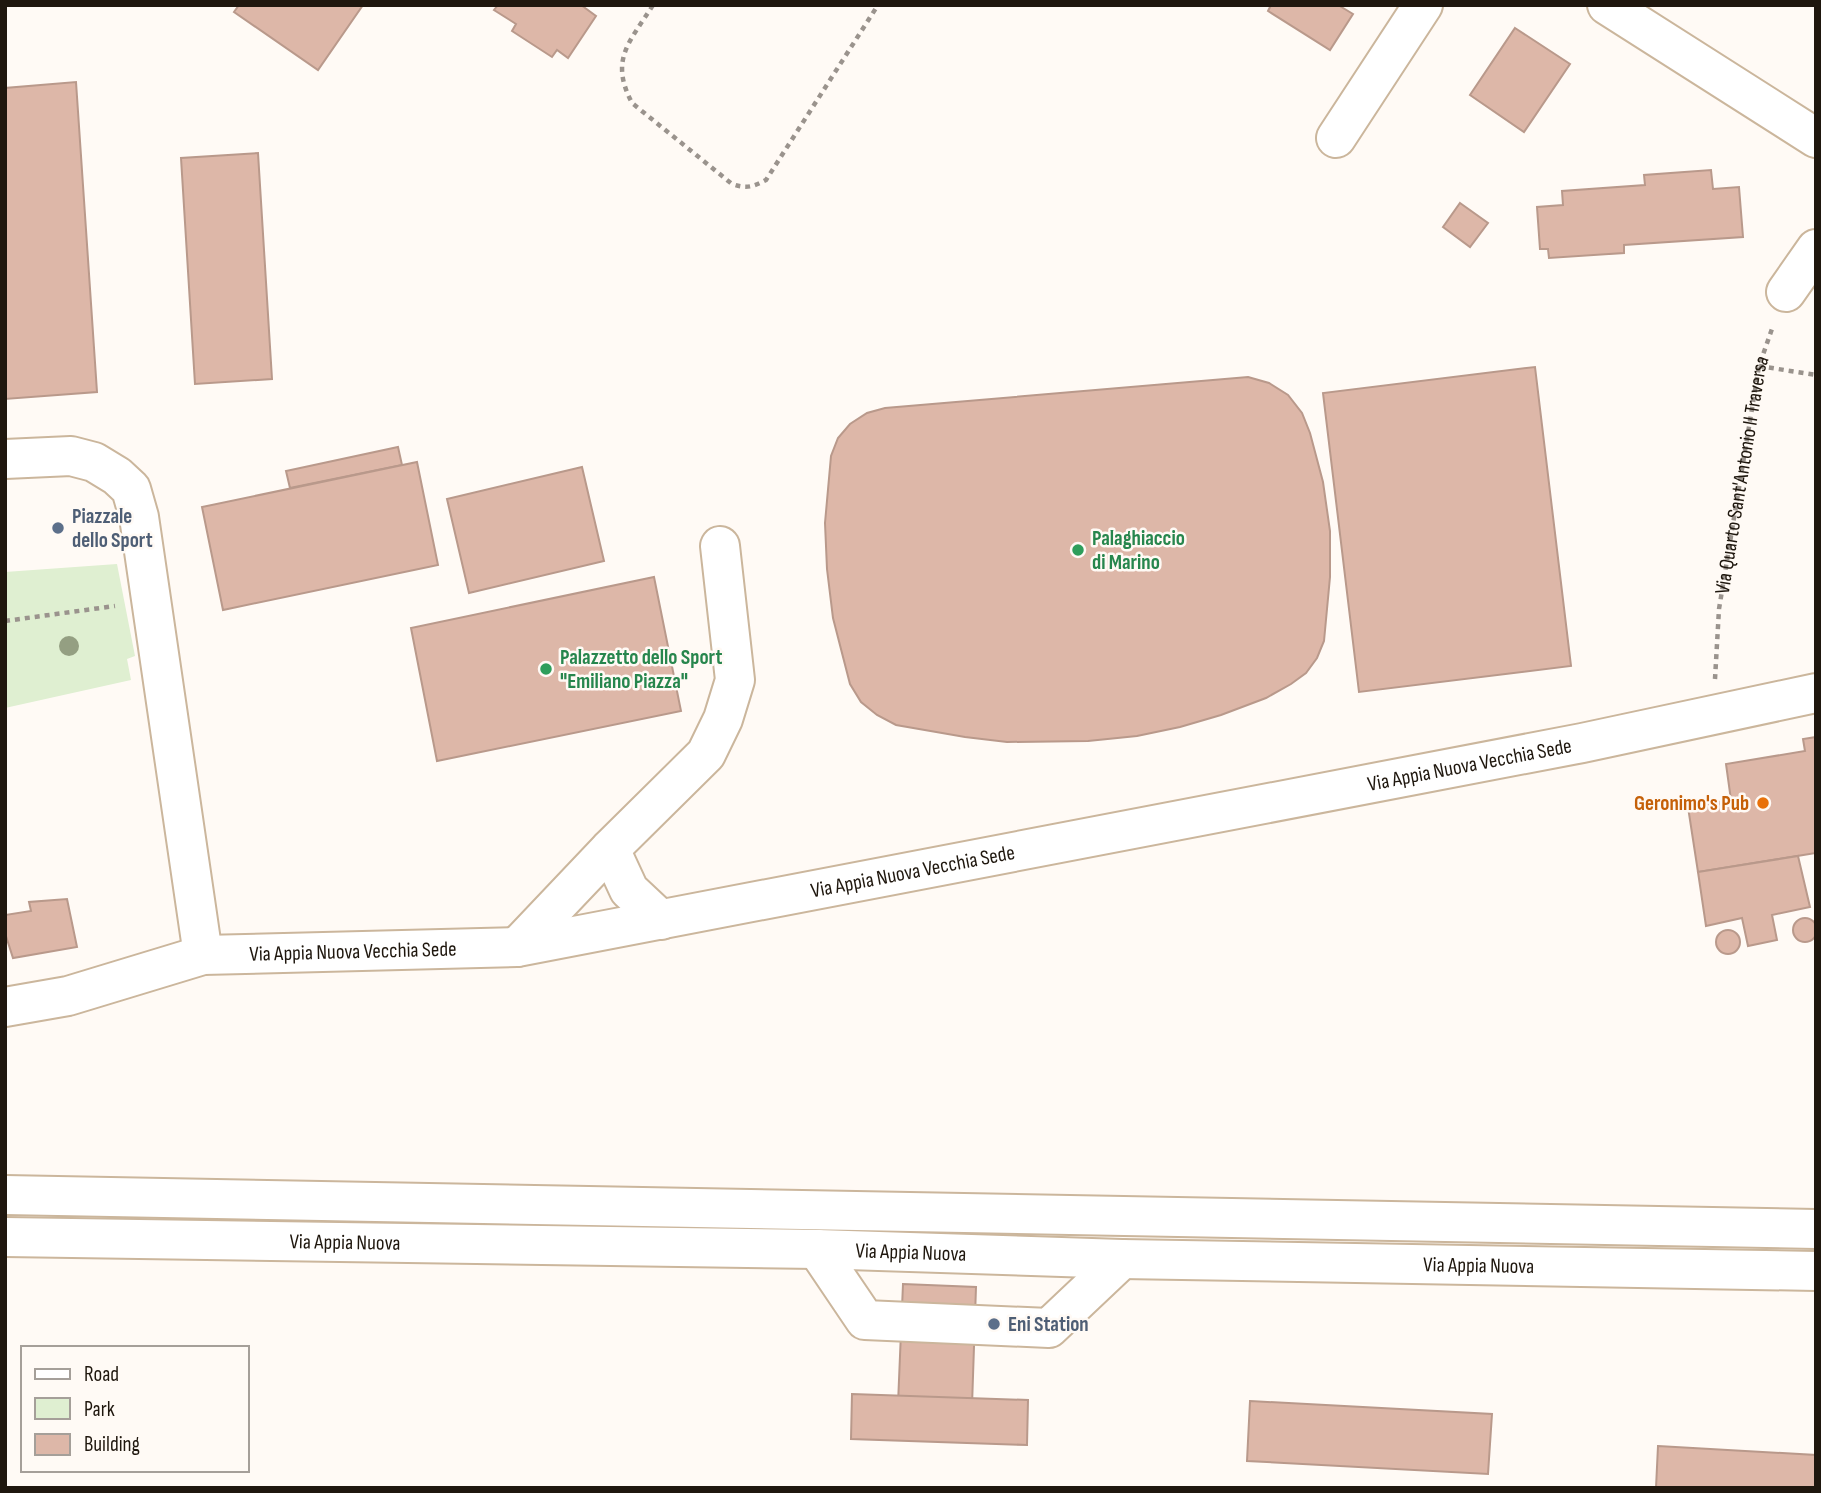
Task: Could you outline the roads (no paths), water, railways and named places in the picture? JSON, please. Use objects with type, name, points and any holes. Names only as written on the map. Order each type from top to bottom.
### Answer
[{"type":"main road","points":[[1336,138],[1423,5]]},
{"type":"main road","points":[[1607,5],[1816,138]]},
{"type":"main road","points":[[1786,292],[1816,249]]},
{"type":"main road","points":[[5,459],[71,456],[94,462],[117,476],[131,489],[139,517],[203,955]]},
{"type":"main road","points":[[517,947],[610,849],[706,754],[723,719],[736,680],[720,547]]},
{"type":"main road","name":"Via Appia Nuova Vecchia Sede","points":[[5,1007],[68,996],[203,955],[517,947],[1582,743],[1816,693]]},
{"type":"main road","points":[[610,849],[629,890],[661,919]]},
{"type":"main road","name":"Via Appia Nuova","points":[[5,1195],[1816,1229]]},
{"type":"main road","name":"Via Appia Nuova","points":[[5,1237],[817,1250],[1122,1259],[1816,1271]]},
{"type":"main road","points":[[817,1250],[865,1320],[1049,1328],[1122,1259]]},
{"type":"place","name":"Piazzale dello Sport","points":[[58,528]]},
{"type":"place","name":"Palaghiaccio di Marino","points":[[1078,550]]},
{"type":"place","name":"Palazzetto dello Sport \"Emiliano Piazza\"","points":[[546,669]]},
{"type":"place","name":"Geronimo's Pub","points":[[1763,803]]},
{"type":"place","name":"Eni Station","points":[[994,1324]]}]
